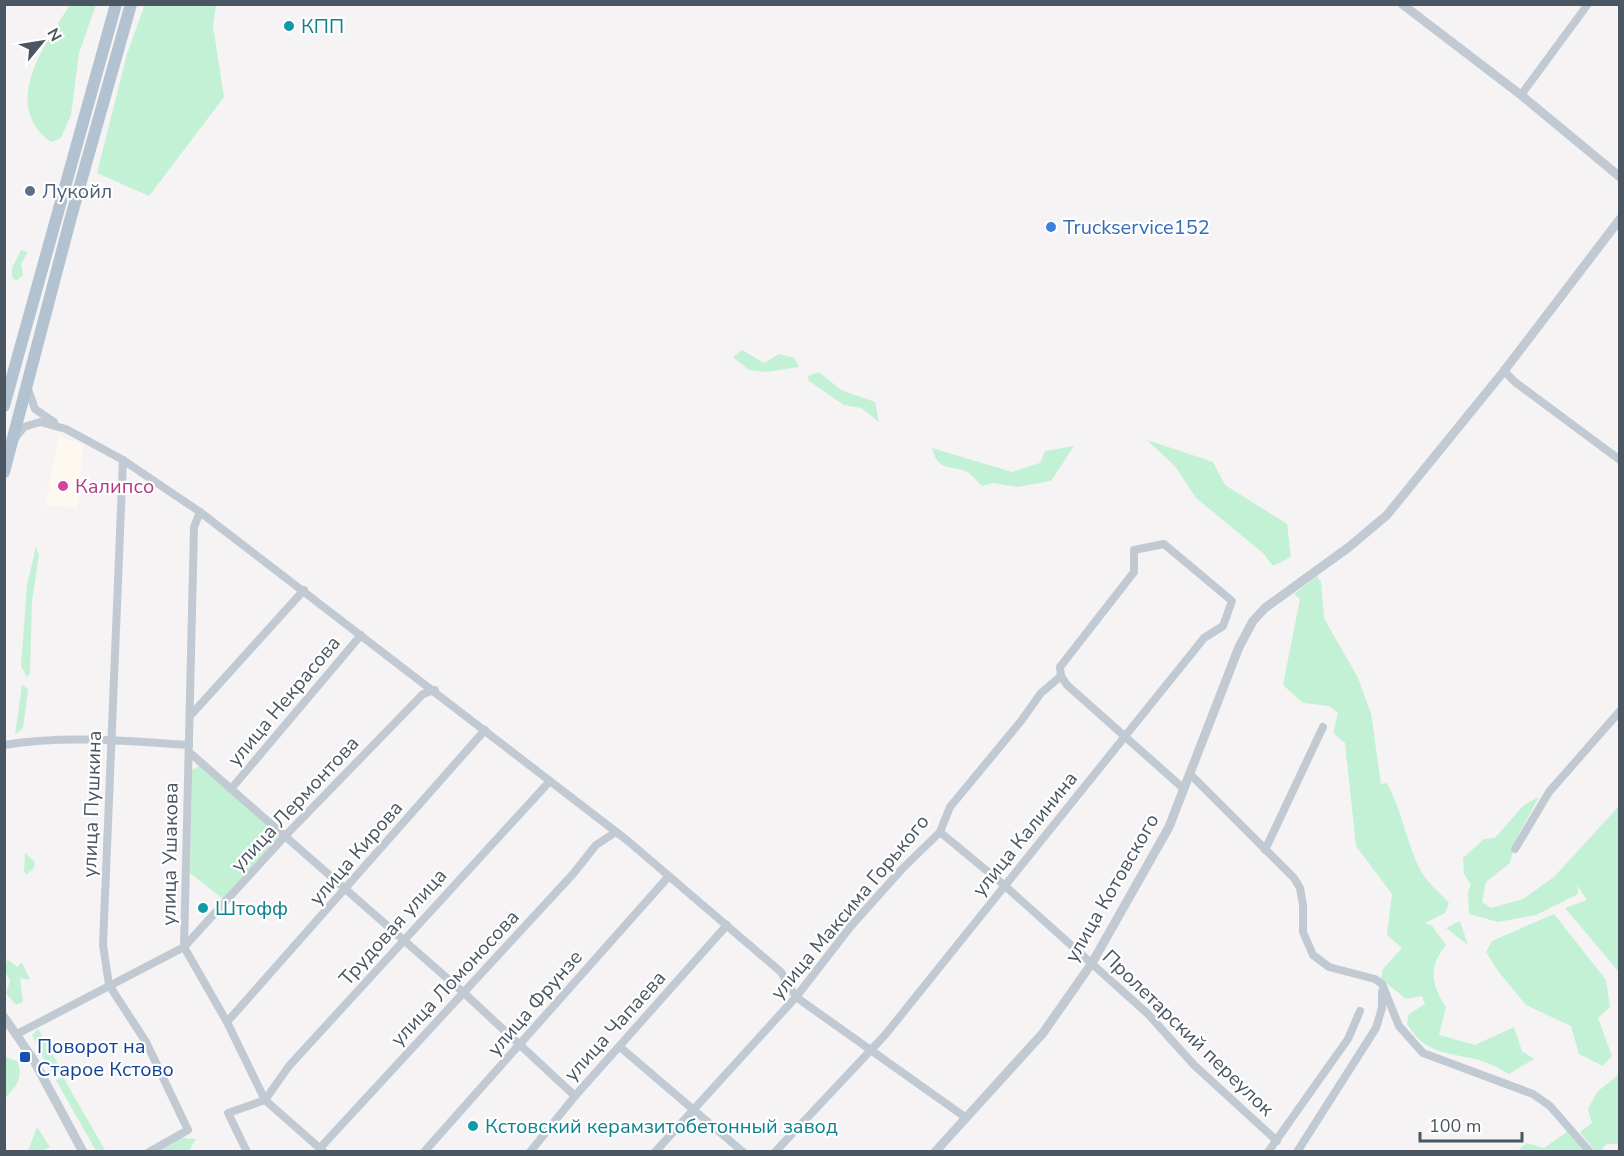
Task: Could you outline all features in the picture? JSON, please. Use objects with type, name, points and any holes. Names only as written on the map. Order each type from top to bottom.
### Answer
[{"type":"main road","points":[[4,406],[116,4]]},
{"type":"main road","points":[[4,472],[131,4]]},
{"type":"street","points":[[1402,4],[1521,95],[1620,177]]},
{"type":"street","points":[[1521,95],[1588,4]]},
{"type":"street","name":"улица Котовского","points":[[934,1152],[1043,1033],[1092,963],[1169,827],[1239,647],[1253,621],[1265,608],[1349,547],[1387,514],[1504,371],[1620,219]]},
{"type":"street","points":[[1504,371],[1515,382],[1620,460]]},
{"type":"street","points":[[27,383],[30,401],[35,409],[123,460],[200,512],[304,590],[628,841],[781,972],[796,997],[965,1117]]},
{"type":"street","points":[[8,454],[18,433],[32,423],[50,423],[66,429]]},
{"type":"street","name":"улица Пушкина","points":[[123,460],[103,945],[109,985],[146,1042],[188,1130],[149,1152]]},
{"type":"street","name":"улица Ушакова","points":[[200,512],[194,527],[184,947],[227,1022],[265,1100],[322,1150]]},
{"type":"street","name":"улица Калинина","points":[[775,1152],[869,1049],[885,1035],[1204,638],[1222,626],[1233,601],[1164,544],[1134,550],[1134,572],[1060,667],[1061,676]]},
{"type":"street","points":[[190,716],[304,590]]},
{"type":"street","name":"улица Некрасова","points":[[231,789],[362,635]]},
{"type":"street","points":[[1061,676],[1067,685],[1184,789]]},
{"type":"street","name":"улица Максима Горького","points":[[655,1152],[796,997],[851,926],[902,869],[940,832],[950,807],[1041,693],[1061,676]]},
{"type":"street","name":"улица Лермонтова","points":[[184,947],[285,836],[423,694],[435,690]]},
{"type":"street","points":[[1515,849],[1549,792],[1620,711]]},
{"type":"street","points":[[1265,850],[1323,727]]},
{"type":"street","name":"улица Кирова","points":[[227,1022],[347,889],[485,730]]},
{"type":"street","points":[[4,745],[26,741],[110,740],[189,748],[231,789],[464,993],[575,1096]]},
{"type":"street","points":[[1190,774],[1294,878],[1300,888],[1303,904],[1303,932],[1313,955],[1329,967],[1375,979],[1382,984],[1399,1026],[1423,1053],[1533,1094],[1550,1106],[1590,1152]]},
{"type":"street","name":"Трудовая улица","points":[[265,1100],[289,1066],[550,781]]},
{"type":"street","name":"улица Ломоносова","points":[[322,1150],[573,874],[596,844],[616,832]]},
{"type":"street","name":"Пролетарский переулок","points":[[940,832],[1004,885],[1148,1014],[1202,1073],[1277,1141]]},
{"type":"street","name":"улица Фрунзе","points":[[424,1152],[669,876]]},
{"type":"street","name":"улица Чапаева","points":[[534,1150],[575,1096],[727,925]]},
{"type":"street","points":[[4,1029],[17,1034],[184,947]]},
{"type":"street","points":[[1297,1152],[1376,1028],[1382,1008],[1382,984]]},
{"type":"street","points":[[1268,1152],[1348,1039],[1360,1011]]},
{"type":"street","points":[[4,1017],[33,1059],[83,1152]]},
{"type":"street","points":[[620,1047],[743,1152]]},
{"type":"street","points":[[247,1152],[228,1113],[265,1100]]},
{"type":"shaded area","name":"Калипсо","points":[[59,436],[83,445],[78,508],[45,505]]},
{"type":"green space","points":[[145,4],[216,5],[213,26],[224,97],[149,196],[97,173],[127,54]]},
{"type":"green space","points":[[70,5],[96,5],[79,53],[71,115],[61,138],[51,142],[36,127],[29,110],[28,93],[32,74],[40,56]]},
{"type":"green space","points":[[21,250],[28,252],[21,264],[23,275],[16,281],[12,277],[12,268]]},
{"type":"green space","points":[[742,350],[764,363],[779,354],[794,358],[799,367],[766,372],[749,370],[733,357]]},
{"type":"green space","points":[[819,372],[841,390],[875,402],[879,422],[861,408],[844,405],[809,381],[808,376]]},
{"type":"green space","points":[[1147,440],[1213,462],[1225,485],[1287,524],[1291,557],[1273,566],[1263,553],[1196,498],[1175,466]]},
{"type":"green space","points":[[1074,446],[1051,481],[1017,487],[993,483],[982,486],[971,474],[941,464],[932,448],[1012,472],[1040,463],[1045,451]]},
{"type":"green space","points":[[36,547],[39,555],[32,601],[30,673],[27,677],[21,666],[27,585]]},
{"type":"green space","points":[[1317,576],[1321,582],[1324,618],[1358,678],[1371,713],[1381,784],[1387,783],[1392,793],[1421,871],[1449,903],[1445,913],[1425,923],[1432,926],[1446,945],[1434,968],[1437,991],[1446,1007],[1439,1035],[1475,1045],[1514,1027],[1522,1051],[1534,1059],[1509,1074],[1488,1063],[1433,1049],[1424,1043],[1407,1024],[1409,1014],[1425,1004],[1422,996],[1406,999],[1381,979],[1383,969],[1402,948],[1387,935],[1392,894],[1356,846],[1345,743],[1333,733],[1338,713],[1329,706],[1303,703],[1283,685],[1300,599],[1294,594]]},
{"type":"green space","points":[[22,685],[28,689],[23,728],[15,735]]},
{"type":"green space","points":[[199,766],[280,836],[223,899],[190,873],[192,770]]},
{"type":"green space","points":[[1539,797],[1517,837],[1510,863],[1486,882],[1482,902],[1491,908],[1523,899],[1554,877],[1619,806],[1619,972],[1565,908],[1587,900],[1577,885],[1578,894],[1536,915],[1498,922],[1469,914],[1468,891],[1471,885],[1464,874],[1463,858],[1484,839],[1495,838],[1524,805]]},
{"type":"green space","points":[[25,853],[35,862],[34,868],[27,874],[24,872]]},
{"type":"green space","points":[[1554,914],[1606,980],[1610,1007],[1598,1018],[1612,1056],[1603,1066],[1579,1054],[1571,1026],[1526,1005],[1498,971],[1486,952],[1492,941]]},
{"type":"green space","points":[[1460,921],[1468,945],[1446,928]]},
{"type":"green space","points":[[7,959],[17,967],[22,962],[30,980],[20,978],[23,1002],[16,1005],[6,993],[10,981],[5,971]]},
{"type":"green space","points":[[38,1029],[61,1069],[55,1073],[49,1070],[32,1035]]},
{"type":"green space","points":[[5,1057],[17,1061],[20,1072],[15,1086],[5,1098]]},
{"type":"green space","points":[[1619,1074],[1619,1144],[1607,1144],[1602,1149],[1604,1151],[1595,1151],[1580,1132],[1592,1123],[1588,1109],[1597,1092]]},
{"type":"green space","points":[[63,1077],[104,1151],[96,1151],[56,1080]]},
{"type":"green space","points":[[37,1127],[50,1147],[42,1151],[28,1151]]},
{"type":"green space","points":[[1568,1131],[1585,1152],[1516,1152],[1527,1143],[1544,1148]]},
{"type":"green space","points":[[181,1138],[196,1139],[189,1151],[157,1152]]},
{"type":"place","name":"КПП","points":[[289,26]]},
{"type":"place","name":"Лукойл","points":[[30,191]]},
{"type":"place","name":"Truckservice152","points":[[1051,227]]},
{"type":"place","name":"Калипсо","points":[[63,486]]},
{"type":"place","name":"Штофф","points":[[203,908]]},
{"type":"place","name":"Поворот на Старое Кстово","points":[[25,1057]]},
{"type":"place","name":"Кстовский керамзитобетонный завод","points":[[473,1126]]}]
